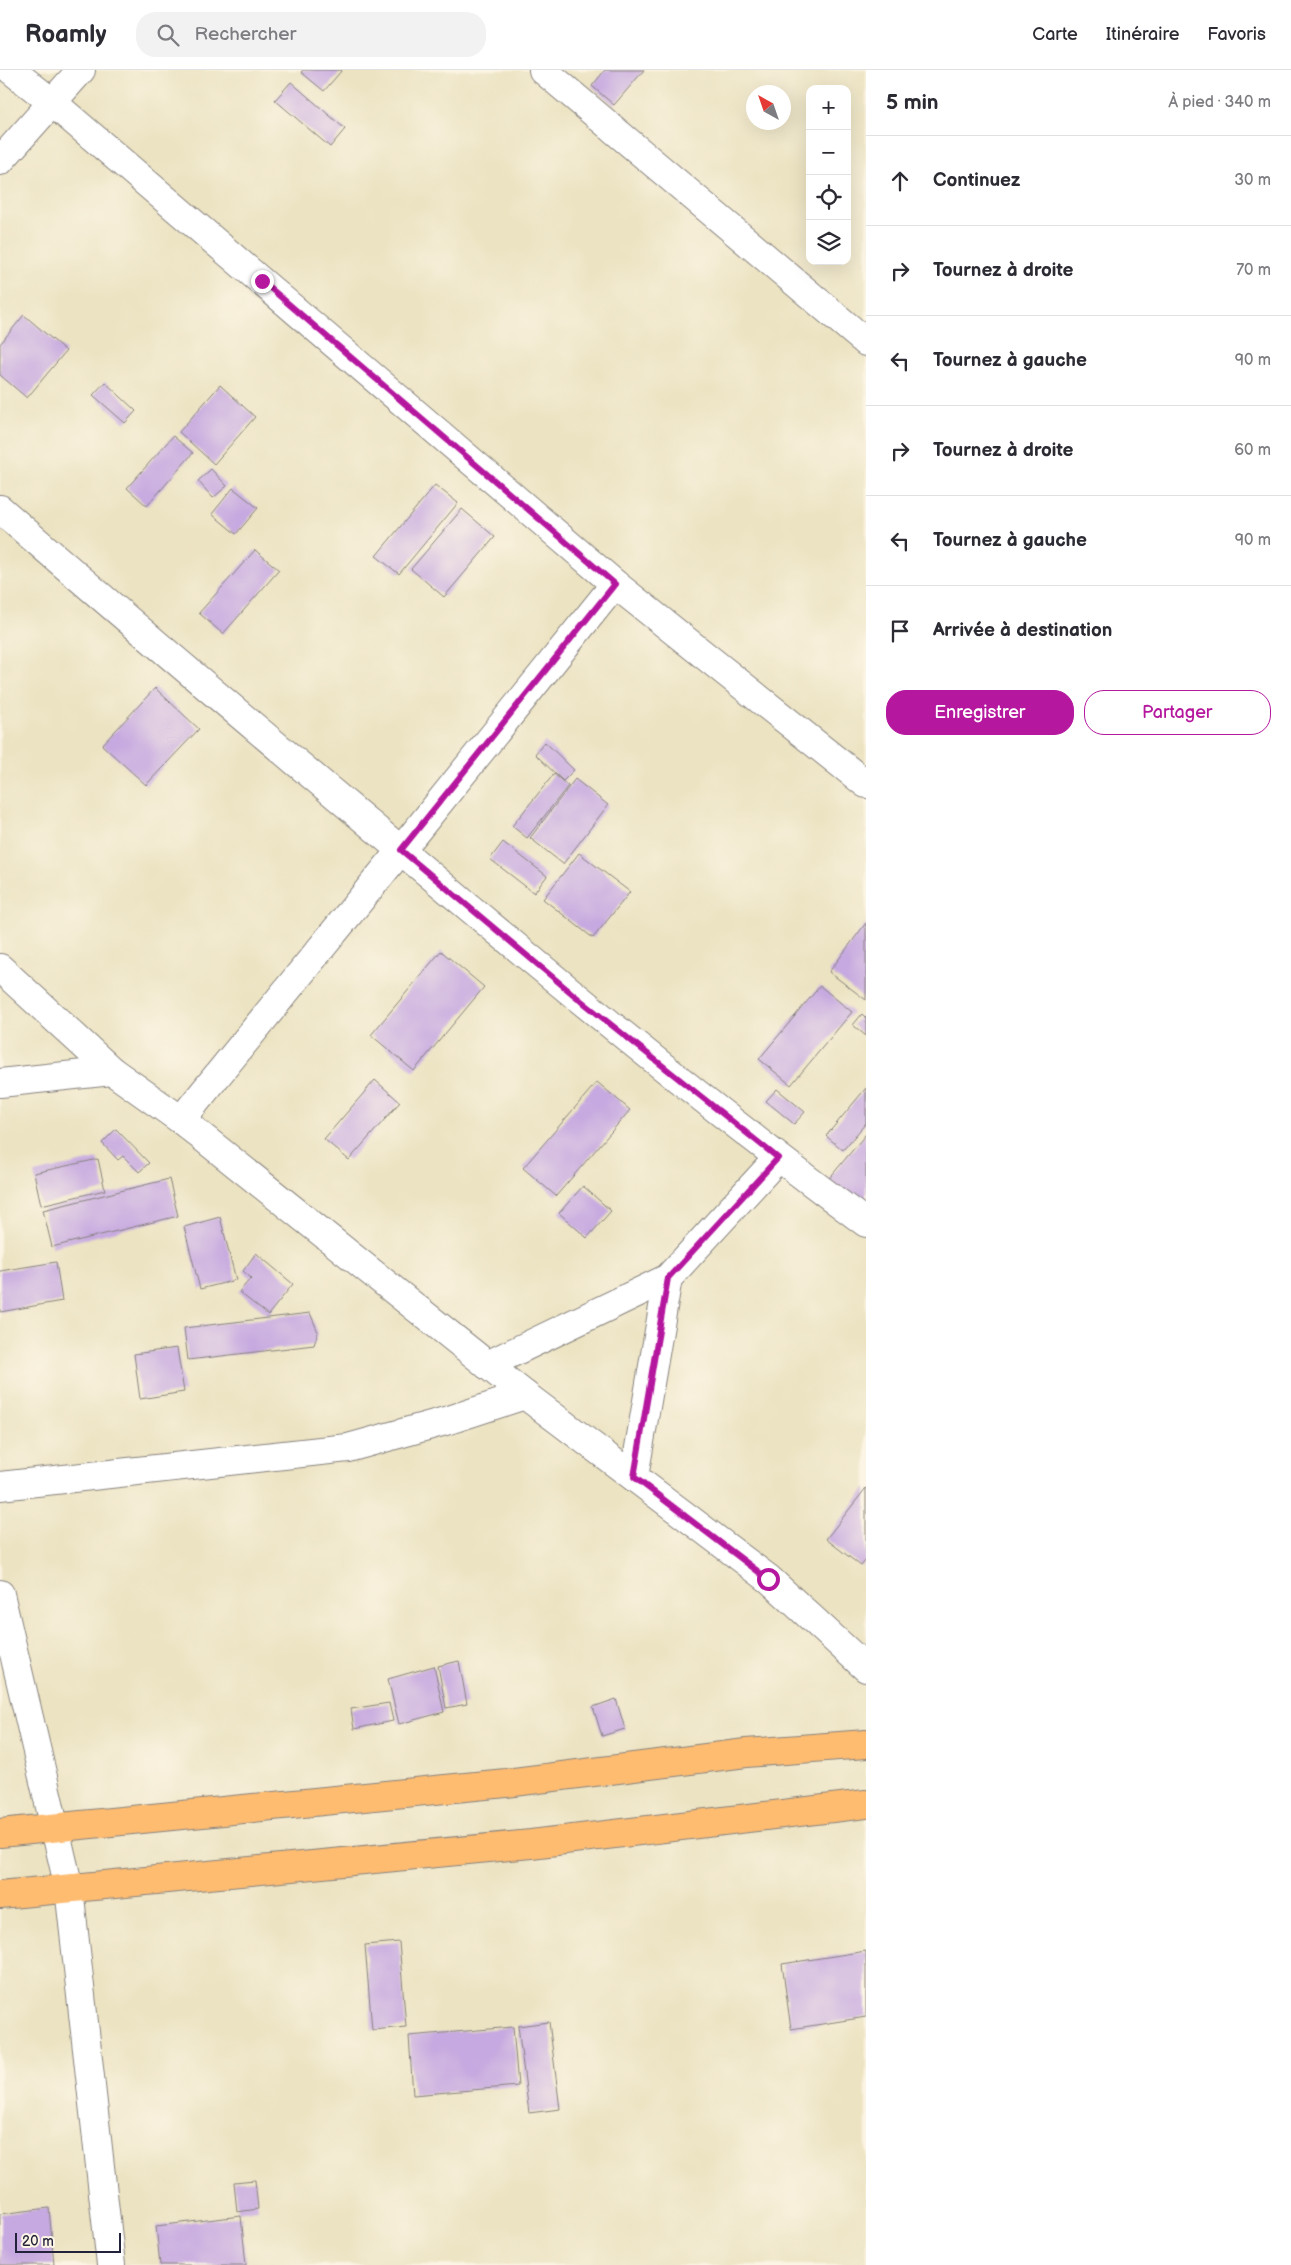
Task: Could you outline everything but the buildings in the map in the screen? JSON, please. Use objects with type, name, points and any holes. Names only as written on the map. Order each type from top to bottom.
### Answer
[{"type":"highway","points":[[0,1833],[506,1782],[746,1753],[866,1744]]},
{"type":"highway","points":[[0,1895],[531,1844],[866,1804]]},
{"type":"street","points":[[11,70],[53,103],[615,584],[866,784]]},
{"type":"street","points":[[0,161],[82,70]]},
{"type":"street","points":[[543,70],[866,342]]},
{"type":"street","points":[[0,510],[152,643],[574,995],[778,1158],[866,1223]]},
{"type":"street","points":[[180,1120],[615,584]]},
{"type":"street","points":[[0,968],[112,1071],[180,1120],[525,1395],[768,1579],[866,1668]]},
{"type":"street","points":[[0,1083],[112,1071]]},
{"type":"street","points":[[487,1365],[668,1278],[778,1158]]},
{"type":"street","points":[[634,1477],[668,1278]]},
{"type":"street","points":[[0,1486],[348,1448],[449,1420],[525,1395]]},
{"type":"street","points":[[0,1594],[69,1888],[111,2265]]},
{"type":"route","points":[[262,281],[615,584],[401,850],[574,995],[778,1158],[668,1278],[634,1477],[768,1579]]}]
